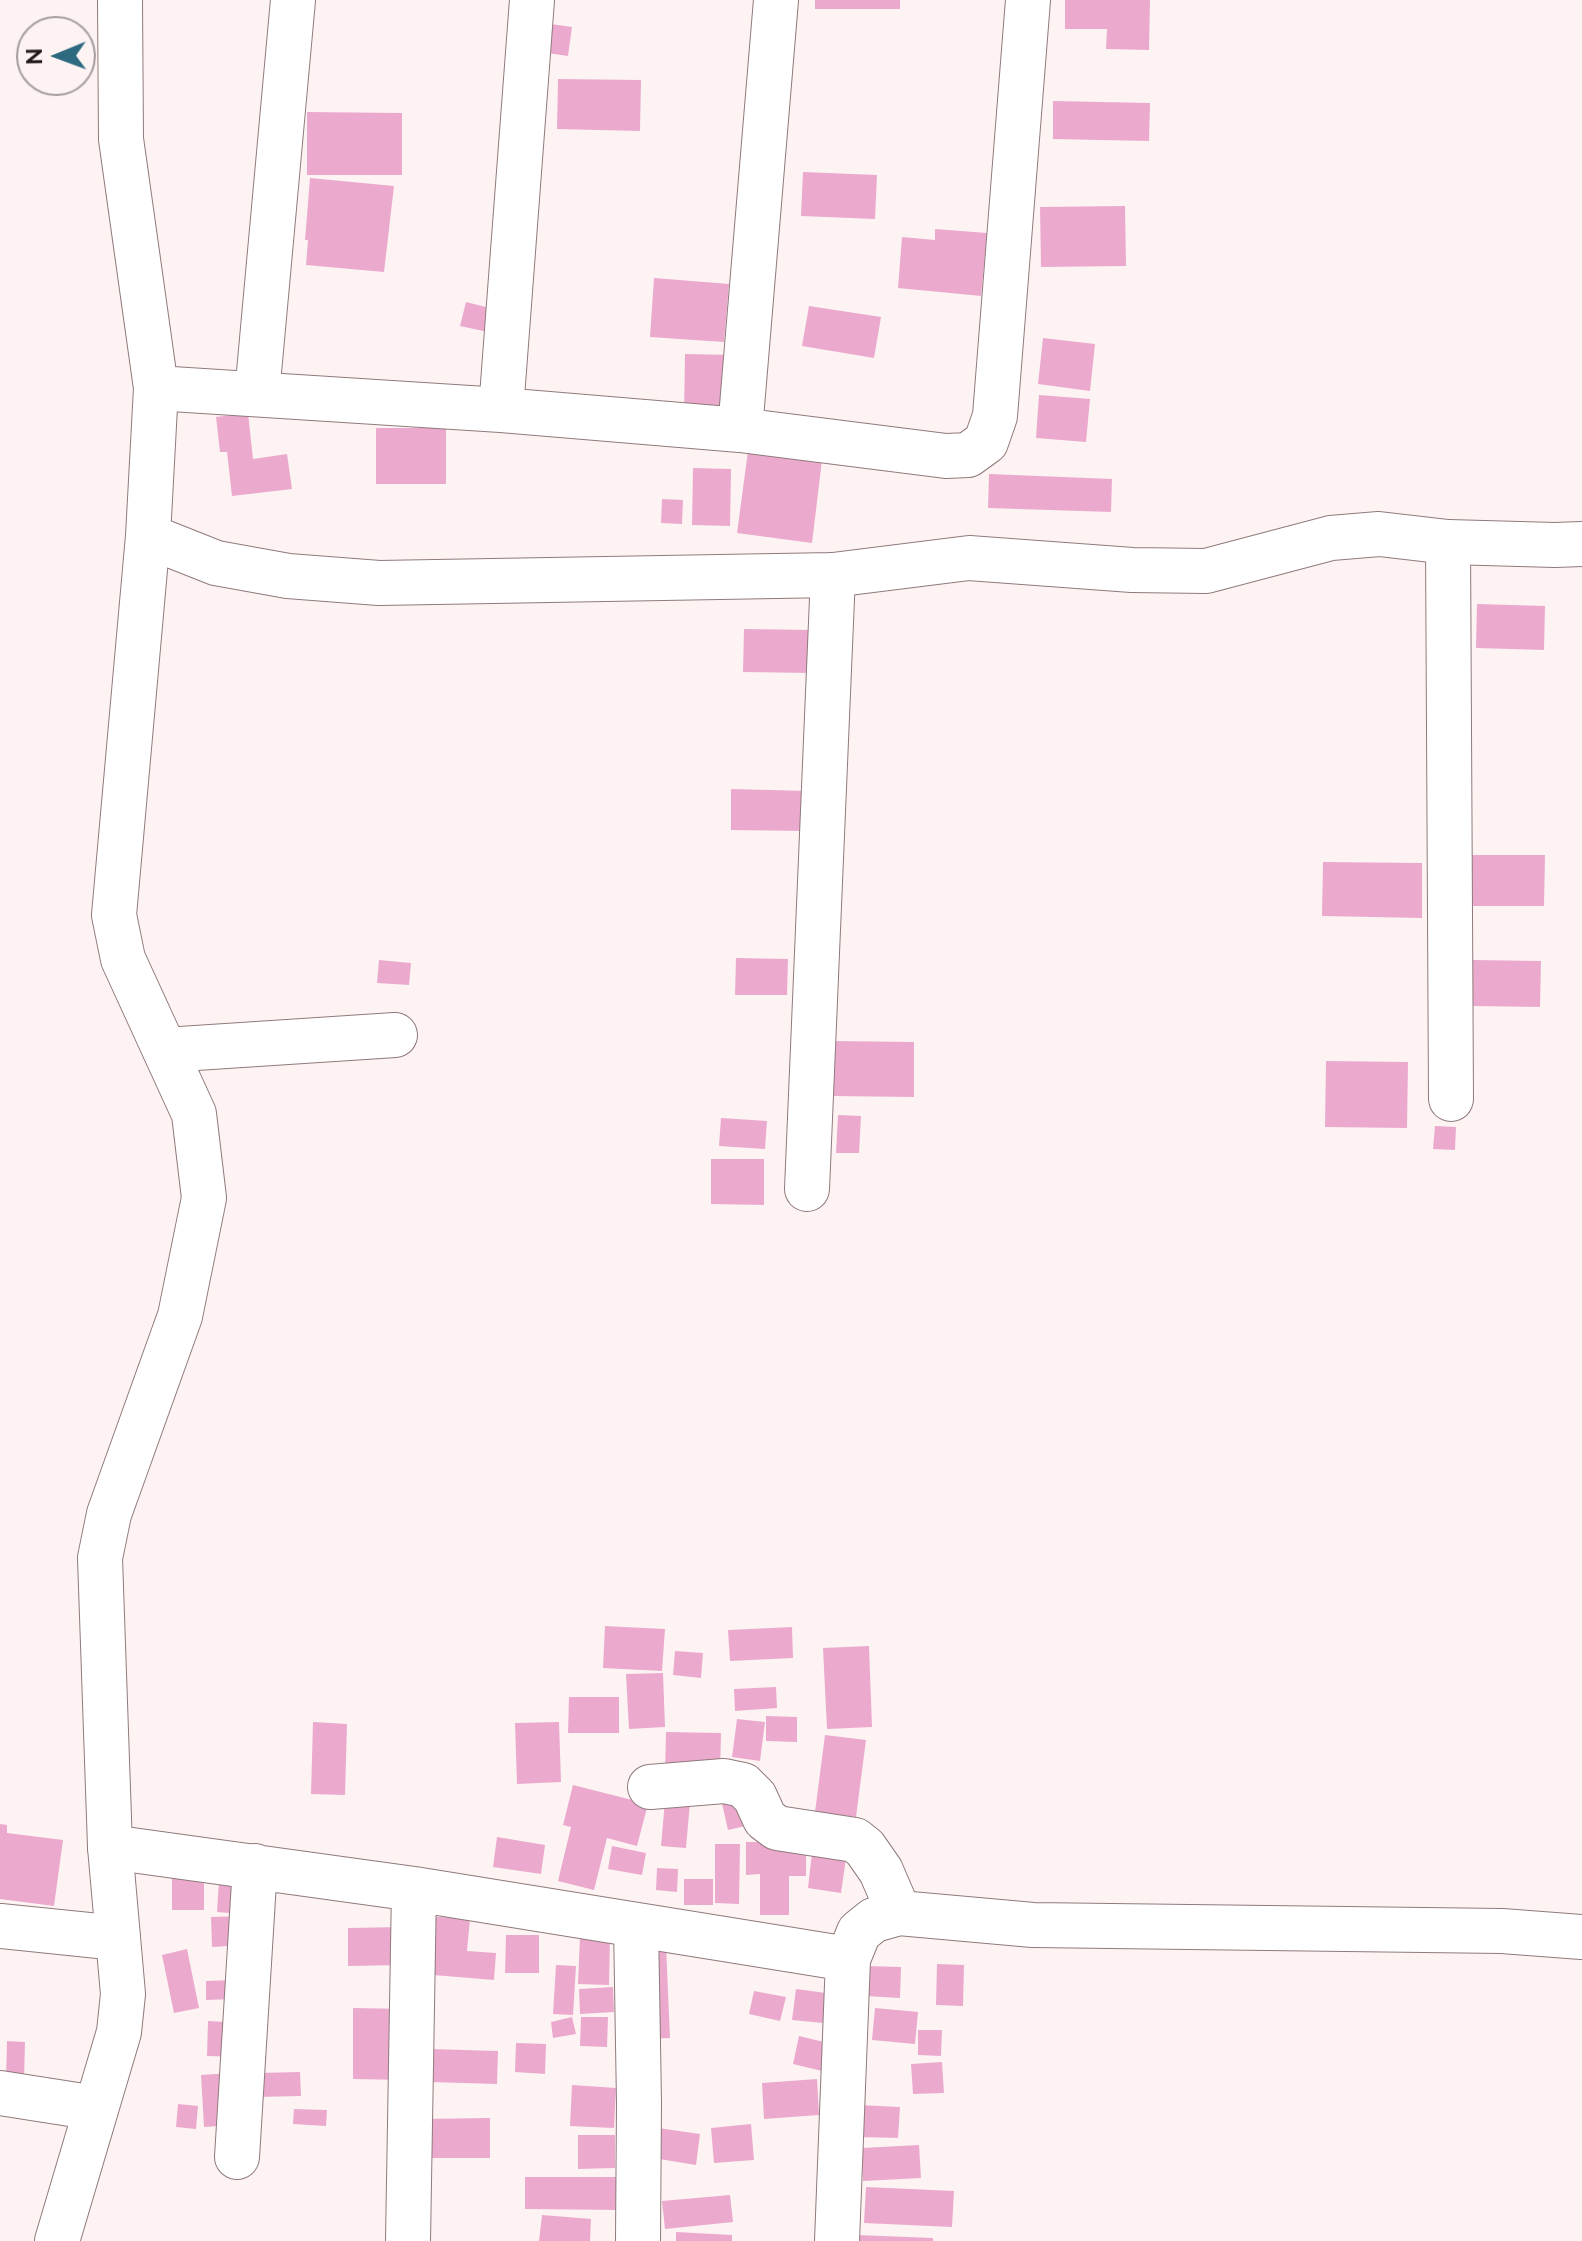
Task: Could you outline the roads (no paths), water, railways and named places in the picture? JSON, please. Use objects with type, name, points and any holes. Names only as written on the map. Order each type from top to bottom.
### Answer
[{"type":"street","points":[[57,2241],[119,2032],[123,1994],[118,1938],[136,1850],[100,1558],[109,1514],[180,1316],[204,1198],[194,1114],[123,959],[114,915],[148,536],[166,388],[121,139],[120,0]]},
{"type":"street","points":[[242,393],[293,0]]},
{"type":"street","points":[[501,410],[532,0]]},
{"type":"street","points":[[740,430],[776,0]]},
{"type":"street","points":[[166,388],[501,410],[740,430],[946,456],[968,455],[986,442],[995,416],[1028,0]]},
{"type":"street","points":[[148,536],[216,563],[288,576],[379,583],[833,575],[969,558],[1132,570],[1206,571],[1331,538],[1379,534],[1448,542],[1582,544]]},
{"type":"street","points":[[1448,542],[1451,1099]]},
{"type":"street","points":[[807,1189],[833,575]]},
{"type":"street","points":[[165,1050],[395,1035]]},
{"type":"street","points":[[650,1787],[724,1781],[743,1785],[755,1797],[765,1819],[777,1828],[868,1855],[899,1913]]},
{"type":"street","points":[[136,1850],[414,1889],[848,1959]]},
{"type":"street","points":[[237,2157],[255,1866]]},
{"type":"street","points":[[408,2241],[414,1889]]},
{"type":"street","points":[[837,2241],[848,1959],[859,1932],[874,1920],[899,1913],[1033,1925],[1502,1931],[1582,1937]]},
{"type":"street","points":[[636,1925],[638,2241]]},
{"type":"street","points":[[0,1926],[118,1938]]},
{"type":"street","points":[[0,2093],[96,2108]]}]
